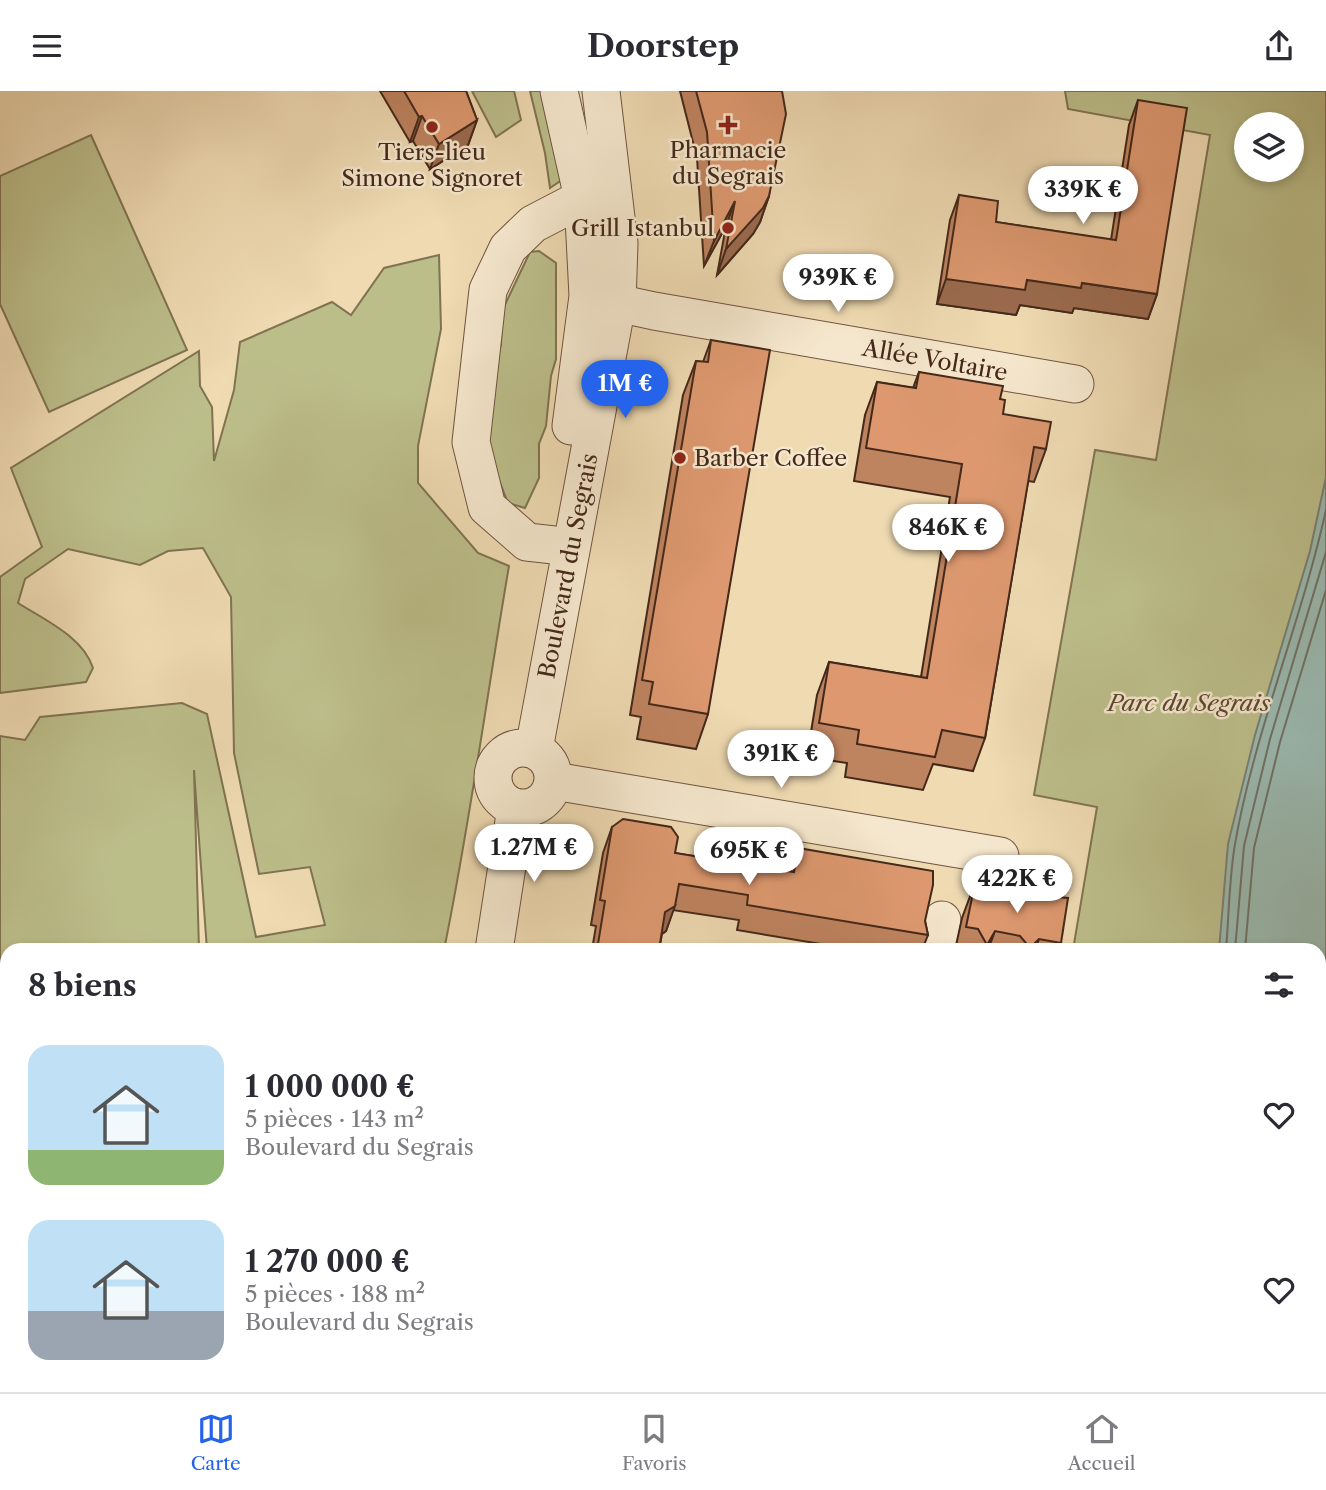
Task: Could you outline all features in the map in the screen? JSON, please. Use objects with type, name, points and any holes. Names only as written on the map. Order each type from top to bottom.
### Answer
[{"type":"street","name":"Boulevard du Segrais","points":[[525,749],[602,300],[559,91]]},
{"type":"street","name":"Boulevard du Segrais","points":[[525,749],[554,545],[602,300],[620,243],[601,91]]},
{"type":"street","points":[[554,545],[527,542],[487,507],[471,442],[488,291],[508,248],[533,224],[583,198]]},
{"type":"street","name":"Allée Voltaire","points":[[602,300],[1075,384]]},
{"type":"street","points":[[525,749],[548,760],[554,781],[546,798],[538,804],[516,808],[500,798],[493,781],[498,761],[525,749]]},
{"type":"street","points":[[554,781],[1000,856]]},
{"type":"street","points":[[495,943],[516,808]]},
{"type":"green space","points":[[472,91],[514,91],[521,120],[496,137]]},
{"type":"green space","points":[[530,91],[550,91],[566,177],[550,188],[545,153]]},
{"type":"green space","name":"Parc du Segrais","points":[[1065,91],[1326,91],[1326,943],[1074,943],[1097,807],[1034,795],[1095,450],[1156,460],[1210,135],[1068,109]]},
{"type":"green space","points":[[91,135],[187,350],[49,412],[0,304],[0,176]]},
{"type":"green space","points":[[539,251],[556,263],[556,359],[551,376],[546,426],[539,444],[539,478],[525,508],[508,503],[490,457],[486,386],[501,345],[502,311],[530,252]]},
{"type":"green space","points":[[439,255],[441,329],[418,446],[418,483],[478,553],[509,566],[445,943],[206,943],[194,770],[199,943],[0,943],[0,736],[25,740],[40,717],[182,703],[207,714],[256,937],[325,925],[310,867],[259,874],[234,753],[231,597],[203,548],[168,551],[140,565],[68,549],[25,579],[18,603],[51,623],[81,647],[93,668],[86,682],[0,693],[0,577],[42,547],[11,468],[199,351],[200,386],[212,407],[214,461],[234,390],[240,342],[332,302],[351,315],[384,268]]},
{"type":"water","points":[[1326,477],[1326,943],[1220,943],[1228,844],[1255,735],[1310,551]]},
{"type":"building","points":[[404,91],[466,91],[477,120],[439,144]]},
{"type":"building","points":[[696,91],[782,91],[786,114],[769,196],[763,208],[726,249],[735,201],[714,241],[707,132]]},
{"type":"building","points":[[1138,100],[1187,108],[1157,294],[1082,283],[1081,288],[1027,280],[1025,290],[946,279],[959,195],[998,201],[996,222],[1116,240]]},
{"type":"building","points":[[711,340],[770,350],[708,714],[649,704],[653,682],[642,680],[696,361],[708,362]]},
{"type":"building","points":[[919,372],[1003,386],[1000,399],[1005,400],[1003,414],[1051,422],[1046,449],[1034,447],[985,738],[942,730],[935,757],[857,744],[859,730],[819,723],[829,662],[927,678],[962,464],[866,448],[877,382],[916,388]]},
{"type":"building","points":[[623,819],[671,827],[678,837],[675,853],[794,872],[798,848],[933,871],[933,885],[925,921],[928,935],[747,905],[748,895],[679,884],[675,906],[665,912],[660,943],[598,943],[605,901],[600,900],[612,827]]},
{"type":"building","points":[[975,883],[995,886],[997,892],[1068,898],[1061,943],[1039,939],[1035,943],[1026,943],[1020,936],[995,931],[986,943],[978,929],[966,927]]},
{"type":"place","name":"Pharmacie du Segrais","points":[[728,125]]},
{"type":"place","name":"Tiers-lieu Simone Signoret","points":[[432,127]]},
{"type":"place","name":"Grill Istanbul","points":[[728,228]]},
{"type":"place","name":"Barber Coffee","points":[[680,458]]}]
